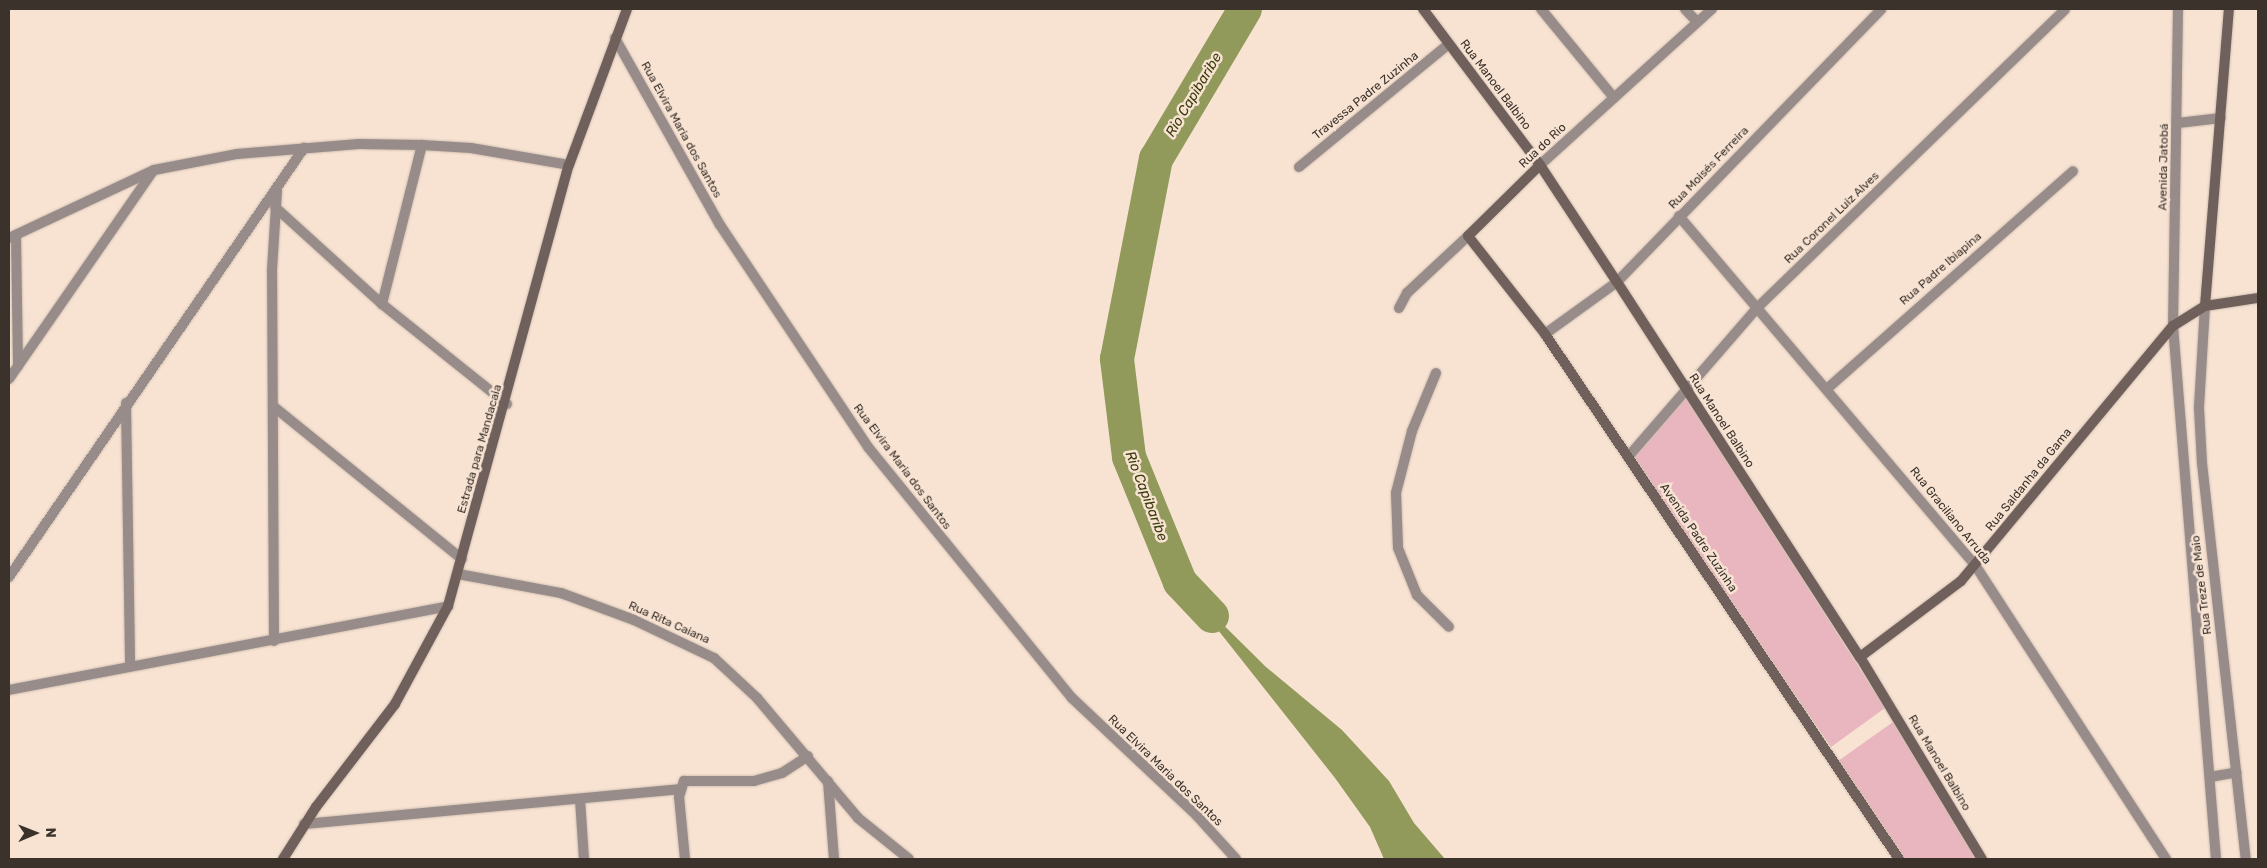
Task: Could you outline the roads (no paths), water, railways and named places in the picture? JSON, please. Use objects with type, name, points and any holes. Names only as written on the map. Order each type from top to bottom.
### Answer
[{"type":"street","name":"Estrada para Mandacaia","points":[[283,859],[304,824],[395,704],[448,606],[506,404],[569,166],[627,9]]},
{"type":"street","name":"Rua Manoel Balbino","points":[[1423,9],[1540,165],[1617,282],[1860,658],[1982,859]]},
{"type":"street","points":[[1541,9],[1614,98]]},
{"type":"street","points":[[1685,9],[1697,22]]},
{"type":"street","name":"Rua do Rio","points":[[1398,308],[1407,293],[1540,165],[1712,9]]},
{"type":"street","name":"Rua Moisés Ferreira","points":[[1545,334],[1617,282],[1678,216],[1882,9]]},
{"type":"street","name":"Rua Coronel Luiz Alves","points":[[1628,457],[1685,389],[1759,306],[2065,9]]},
{"type":"street","name":"Avenida Jatobá","points":[[2173,326],[2178,123],[2178,9]]},
{"type":"street","points":[[2229,9],[2205,306],[2258,298]]},
{"type":"street","name":"Rua Elvira Maria dos Santos","points":[[615,38],[720,226],[868,447],[1072,698],[1197,816],[1236,859]]},
{"type":"street","name":"Travessa Padre Zuzinha","points":[[1299,167],[1449,44]]},
{"type":"street","points":[[2178,123],[2220,118]]},
{"type":"street","points":[[12,372],[12,237],[154,170],[190,161],[304,148],[422,145],[471,148],[569,166]]},
{"type":"street","points":[[382,304],[422,145]]},
{"type":"street","points":[[9,577],[126,403],[304,148]]},
{"type":"street","points":[[12,372],[154,170]]},
{"type":"street","name":"Rua Padre Ibiapina","points":[[1828,388],[2073,171]]},
{"type":"street","points":[[274,641],[273,406],[275,207],[277,186]]},
{"type":"street","points":[[275,207],[382,304],[506,404]]},
{"type":"street","name":"Rua Graciliano Arruda","points":[[1678,216],[1759,306],[1975,565],[2166,859]]},
{"type":"street","name":"Avenida Padre Zuzinha","points":[[1468,236],[1545,334],[1899,859]]},
{"type":"street","name":"Rua Saldanha da Gama","points":[[1860,658],[1944,596],[1975,565],[2173,326],[2205,306]]},
{"type":"street","name":"Rua Treze de Maio","points":[[2205,306],[2199,408],[2202,463],[2246,859]]},
{"type":"street","name":"Rua Treze de Maio","points":[[2173,326],[2188,556],[2210,777],[2216,859]]},
{"type":"street","points":[[1436,373],[1412,431],[1396,493],[1398,548],[1418,595],[1449,627]]},
{"type":"street","points":[[126,403],[130,666]]},
{"type":"street","points":[[273,406],[462,559]]},
{"type":"street","name":"Rua Rita Caiana","points":[[458,574],[561,594],[684,642],[736,676],[874,833],[909,859]]},
{"type":"street","points":[[9,690],[130,666],[274,641],[448,606]]},
{"type":"street","points":[[304,824],[679,789],[688,780],[769,778],[808,756]]},
{"type":"street","points":[[2210,777],[2237,772]]},
{"type":"street","points":[[828,781],[834,859]]},
{"type":"street","points":[[679,789],[685,859]]},
{"type":"street","points":[[580,799],[584,859]]},
{"type":"waterway","name":"Rio Capibaribe","points":[[1212,616],[1180,582],[1129,457],[1117,359],[1156,159],[1245,9]]}]
